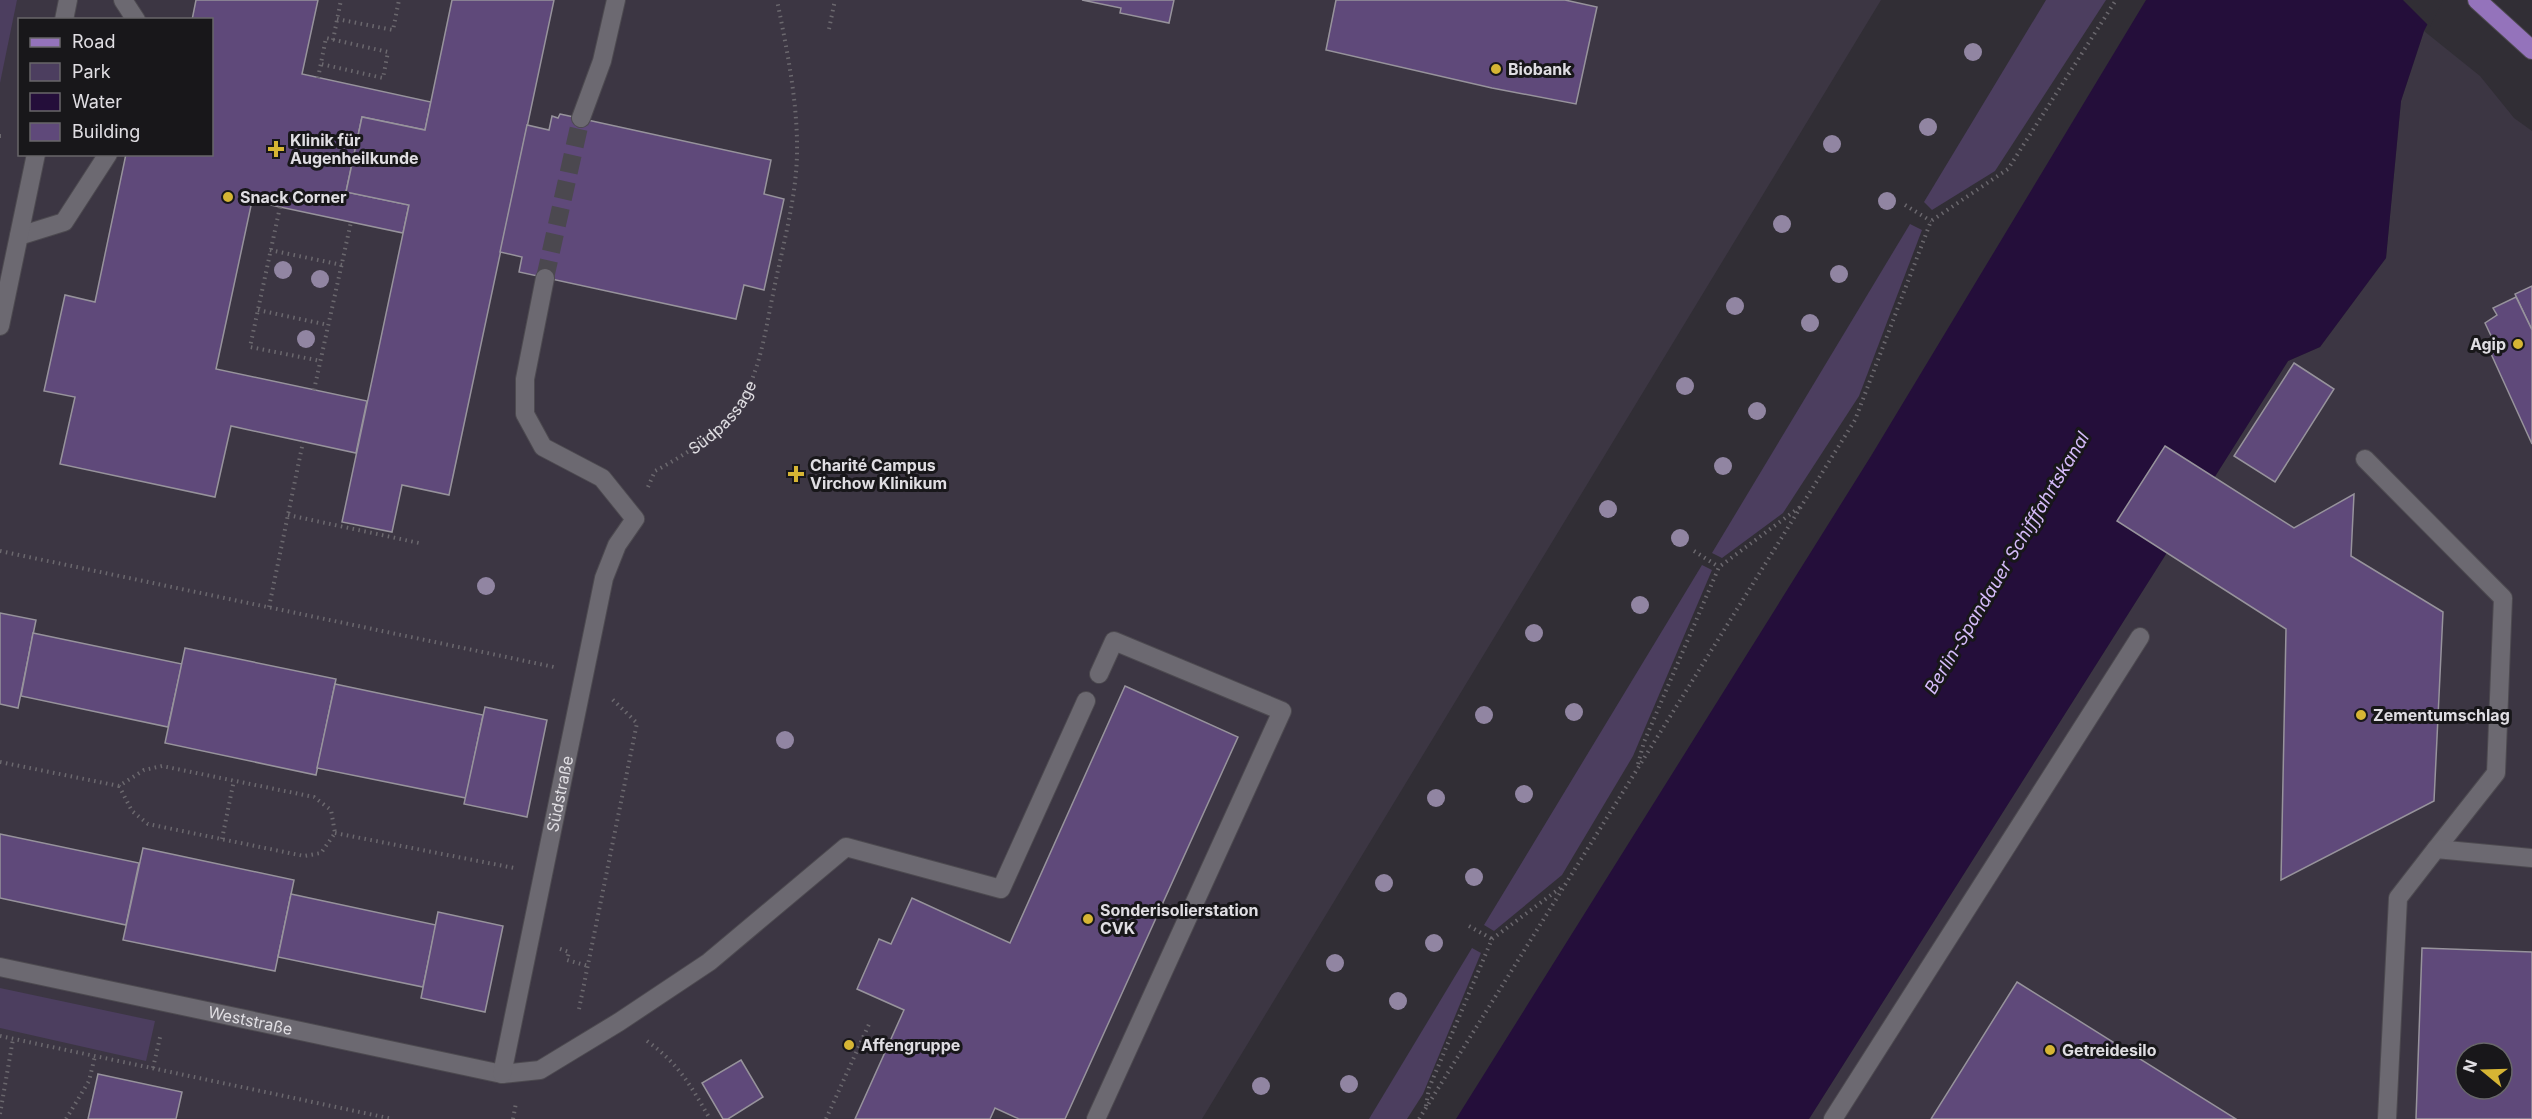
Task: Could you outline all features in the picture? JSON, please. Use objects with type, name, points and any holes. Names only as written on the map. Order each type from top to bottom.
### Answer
[{"type":"main road","points":[[2477,0],[2510,33],[2532,50]]},
{"type":"lane","points":[[64,18],[68,0]]},
{"type":"lane","points":[[123,0],[135,18]]},
{"type":"lane","points":[[581,118],[602,61],[616,0]]},
{"type":"lane","points":[[0,326],[36,156]]},
{"type":"lane","points":[[19,236],[64,222],[107,156]]},
{"type":"lane","points":[[544,278],[525,379],[525,414],[543,447],[602,478],[634,519]]},
{"type":"lane","points":[[2365,459],[2503,598],[2496,773],[2398,898],[2387,1119]]},
{"type":"lane","name":"Südstraße","points":[[511,1073],[544,874],[604,578],[617,545],[634,519]]},
{"type":"lane","points":[[1833,1119],[2140,637]]},
{"type":"lane","points":[[1096,1119],[1282,711],[1114,641],[1099,674]]},
{"type":"lane","points":[[511,1073],[540,1070],[619,1022],[709,962],[846,847],[1001,889],[1086,701]]},
{"type":"lane","points":[[2436,849],[2532,858]]},
{"type":"lane","name":"Weststraße","points":[[0,967],[511,1073]]},
{"type":"path","points":[[333,40],[341,0]]},
{"type":"path","points":[[337,19],[393,30],[399,0]]},
{"type":"path","name":"Südpassage","points":[[634,519],[655,471],[678,459],[718,429],[744,396],[760,354],[794,194],[797,154],[787,50],[777,0]]},
{"type":"path","points":[[829,28],[835,0]]},
{"type":"path","points":[[1419,1119],[1855,420],[1931,221],[2008,169],[2116,0]]},
{"type":"path","points":[[318,78],[326,39],[388,52],[383,78],[321,64]]},
{"type":"path","points":[[1905,205],[1931,221]]},
{"type":"path","points":[[280,207],[250,347],[321,362]]},
{"type":"path","points":[[314,390],[351,222]]},
{"type":"path","points":[[270,250],[342,265]]},
{"type":"path","points":[[258,310],[328,325]]},
{"type":"path","points":[[268,607],[303,442]]},
{"type":"path","points":[[1636,770],[1644,742],[1719,567],[1802,505]]},
{"type":"path","points":[[288,516],[419,543]]},
{"type":"path","points":[[0,551],[585,673],[638,723],[579,1010],[570,1016]]},
{"type":"path","points":[[1694,551],[1719,567]]},
{"type":"path","points":[[0,762],[118,786],[144,770],[162,765],[234,780],[314,797],[331,810],[335,833],[321,853],[304,856],[148,824],[132,811],[118,786]]},
{"type":"path","points":[[222,839],[234,780]]},
{"type":"path","points":[[335,833],[544,874]]},
{"type":"path","points":[[1425,1110],[1429,1088],[1492,939],[1565,884]]},
{"type":"path","points":[[1469,926],[1492,939]]},
{"type":"path","points":[[619,1022],[668,1056],[688,1081],[710,1119]]},
{"type":"path","points":[[826,1119],[870,1022]]},
{"type":"path","points":[[0,1036],[393,1119]]},
{"type":"path","points":[[0,1114],[13,1039]]},
{"type":"path","points":[[66,1119],[89,1081],[96,1056]]},
{"type":"path","points":[[511,1073],[513,1119]]},
{"type":"shaded area","name":"Charité Campus Virchow Klinikum","points":[[0,0],[1881,0],[1202,1119],[0,1119]]},
{"type":"shaded area","points":[[2424,31],[2480,76],[2514,118],[2532,131],[2532,1119],[1809,1119],[2288,361],[2320,347],[2386,258],[2401,101]]},
{"type":"green space","points":[[0,0],[17,0],[0,83]]},
{"type":"green space","points":[[2046,0],[2106,0],[1995,171],[1932,210],[1924,202]]},
{"type":"green space","points":[[1910,224],[1922,230],[1859,396],[1783,513],[1722,558],[1712,553]]},
{"type":"green space","points":[[1702,565],[1712,570],[1633,756],[1562,875],[1494,931],[1484,925]]},
{"type":"green space","points":[[1472,948],[1481,953],[1423,1094],[1407,1119],[1369,1119]]},
{"type":"green space","points":[[0,988],[155,1021],[146,1061],[0,1028]]},
{"type":"water","name":"Berlin-Spandauer Schifffahrtskanal","points":[[2146,0],[2440,0],[2424,31],[2401,101],[2386,258],[2320,347],[2288,361],[1809,1119],[1456,1119],[1871,456]]},
{"type":"pier","points":[[2403,0],[2443,0],[2430,27]]},
{"type":"building","points":[[196,0],[318,0],[302,74],[431,102],[425,130],[362,117],[346,192],[409,205],[403,233],[252,201],[216,369],[367,401],[356,453],[231,426],[215,497],[60,464],[75,397],[44,391],[65,295],[95,302],[126,156],[213,156],[213,18],[192,18]]},
{"type":"building","points":[[452,0],[554,0],[449,495],[402,485],[392,532],[342,522],[409,205],[346,192],[362,117],[425,130]]},
{"type":"building","points":[[1082,0],[1174,0],[1169,23],[1120,13],[1121,8]]},
{"type":"building","name":"Biobank","points":[[1336,0],[1565,0],[1597,7],[1576,104],[1492,88],[1326,50]]},
{"type":"building","points":[[560,114],[771,160],[764,194],[784,199],[764,290],[744,285],[736,319],[519,272],[522,257],[500,252],[527,125],[549,130],[552,116],[558,118]]},
{"type":"building","points":[[2532,286],[2532,330],[2515,294]]},
{"type":"building","points":[[2516,297],[2532,330],[2532,444],[2487,345],[2493,340],[2485,323],[2497,315],[2493,308]]},
{"type":"building","points":[[2294,363],[2334,389],[2275,482],[2234,456]]},
{"type":"building","name":"Zementumschlag","points":[[2165,446],[2294,528],[2354,494],[2351,556],[2443,612],[2434,801],[2281,880],[2286,629],[2117,521]]},
{"type":"building","points":[[0,613],[36,620],[18,708],[0,704]]},
{"type":"building","points":[[33,633],[182,664],[168,727],[21,696]]},
{"type":"building","points":[[185,648],[336,679],[316,775],[165,743]]},
{"type":"building","points":[[335,684],[483,715],[466,798],[317,768]]},
{"type":"building","name":"Sonderisolierstation CVK","points":[[1125,686],[1238,737],[1065,1119],[1019,1119],[995,1108],[990,1119],[855,1119],[904,1010],[857,989],[879,939],[891,944],[912,898],[1010,943]]},
{"type":"building","points":[[485,707],[547,720],[527,817],[464,804]]},
{"type":"building","points":[[0,834],[139,863],[126,925],[0,898]]},
{"type":"building","points":[[143,848],[294,880],[275,971],[123,940]]},
{"type":"building","points":[[291,894],[436,925],[423,987],[278,957]]},
{"type":"building","points":[[438,912],[503,926],[485,1012],[421,998]]},
{"type":"building","points":[[2422,948],[2532,952],[2532,1119],[2416,1119]]},
{"type":"building","name":"Getreidesilo","points":[[2017,982],[2236,1119],[1931,1119]]},
{"type":"building","points":[[741,1060],[763,1097],[728,1119],[723,1119],[702,1083]]},
{"type":"building","points":[[98,1074],[182,1092],[176,1119],[88,1119]]},
{"type":"tunnel","points":[[545,278],[581,118]]},
{"type":"place","name":"Biobank","points":[[1496,69]]},
{"type":"place","name":"Klinik für Augenheilkunde","points":[[276,149]]},
{"type":"place","name":"Snack Corner","points":[[228,197]]},
{"type":"place","name":"Agip","points":[[2518,344]]},
{"type":"place","name":"Charité Campus Virchow Klinikum","points":[[796,474]]},
{"type":"place","name":"Zementumschlag","points":[[2361,715]]},
{"type":"place","name":"Sonderisolierstation CVK","points":[[1088,919]]},
{"type":"place","name":"Affengruppe","points":[[849,1045]]},
{"type":"place","name":"Getreidesilo","points":[[2050,1050]]}]
